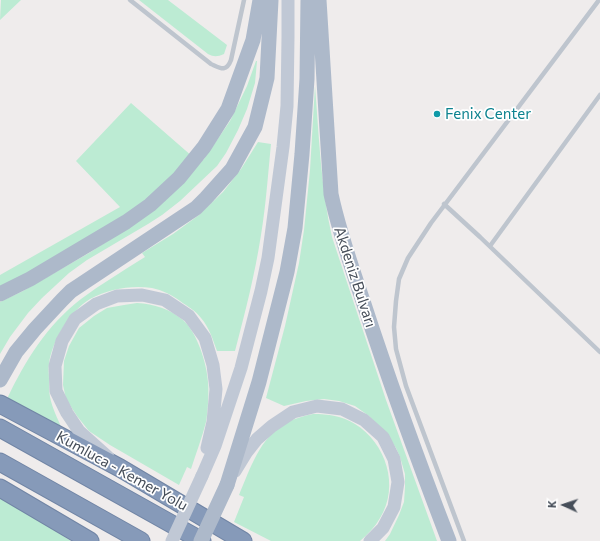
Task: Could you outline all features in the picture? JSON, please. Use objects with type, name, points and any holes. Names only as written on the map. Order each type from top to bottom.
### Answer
[{"type":"highway","name":"Kumluca - Kemer Yolu","points":[[0,404],[120,468],[243,541]]},
{"type":"highway","name":"Kumluca - Kemer Yolu","points":[[0,428],[201,541]]},
{"type":"highway","points":[[0,462],[140,541]]},
{"type":"highway","points":[[0,488],[90,541]]},
{"type":"main road","points":[[0,294],[126,222],[150,205],[178,178],[204,147],[228,109],[253,40],[260,0]]},
{"type":"main road","points":[[0,380],[16,352],[35,329],[71,291],[196,208],[232,169],[255,126],[267,78],[271,0]]},
{"type":"main road","points":[[201,541],[226,485],[259,382],[287,272],[295,228],[302,154],[307,87],[308,0]]},
{"type":"main road","name":"Akdeniz Bulvarı","points":[[319,0],[331,194],[336,218],[381,356],[409,436],[449,541]]},
{"type":"street","points":[[172,541],[215,446],[241,368],[261,291],[268,258],[287,106],[288,0]]},
{"type":"street","points":[[120,468],[79,431],[67,414],[56,390],[55,366],[62,341],[75,319],[96,304],[117,296],[142,295],[166,300],[189,316],[205,338],[213,365],[216,389],[212,422],[202,476]]},
{"type":"street","points":[[226,485],[257,439],[282,419],[293,412],[317,406],[342,409],[364,420],[383,437],[394,459],[398,482],[394,507],[383,528],[370,541]]},
{"type":"lane","points":[[130,0],[211,64],[220,68],[229,66],[244,0]]},
{"type":"lane","points":[[464,541],[406,386],[396,349],[394,327],[399,279],[408,258],[444,204],[599,0]]},
{"type":"lane","points":[[490,246],[600,96]]},
{"type":"lane","points":[[444,204],[600,352]]},
{"type":"green space","points":[[1,0],[21,0],[0,20]]},
{"type":"green space","points":[[139,0],[168,0],[227,45],[224,54],[212,56],[208,54]]},
{"type":"green space","points":[[256,61],[255,83],[247,109],[226,153],[217,166],[180,201],[162,215],[87,260],[69,273],[28,313],[10,337],[0,354],[0,302],[23,291],[89,253],[143,218],[204,159],[230,121],[247,86]]},
{"type":"green space","points":[[315,86],[325,200],[332,237],[386,400],[437,541],[385,541],[390,534],[404,502],[405,474],[396,448],[390,439],[369,416],[355,406],[339,401],[324,399],[284,406],[266,398],[285,326],[299,263],[310,170]]},
{"type":"green space","points":[[131,103],[193,157],[149,202],[0,290],[0,275],[120,207],[76,161]]},
{"type":"green space","points":[[258,142],[271,144],[266,201],[256,264],[235,351],[217,351],[209,329],[199,315],[170,295],[159,290],[144,287],[112,290],[90,299],[83,304],[63,327],[54,346],[49,366],[49,393],[52,405],[62,429],[7,399],[21,371],[38,344],[58,320],[89,293],[145,257],[142,253],[173,234],[199,215],[223,192],[241,169]]},
{"type":"green space","points":[[137,303],[162,308],[183,320],[193,332],[197,340],[206,366],[208,407],[206,422],[191,469],[187,467],[179,485],[110,445],[89,431],[66,399],[63,385],[64,361],[69,346],[79,328],[107,308]]},
{"type":"green space","points":[[313,414],[335,416],[355,424],[366,432],[375,442],[387,466],[389,492],[386,506],[376,524],[360,541],[271,541],[234,522],[244,497],[239,495],[257,454],[269,436],[286,423],[296,418]]},
{"type":"green space","points":[[0,496],[71,541],[0,541]]},
{"type":"place","name":"Fenix Center","points":[[437,114]]}]
